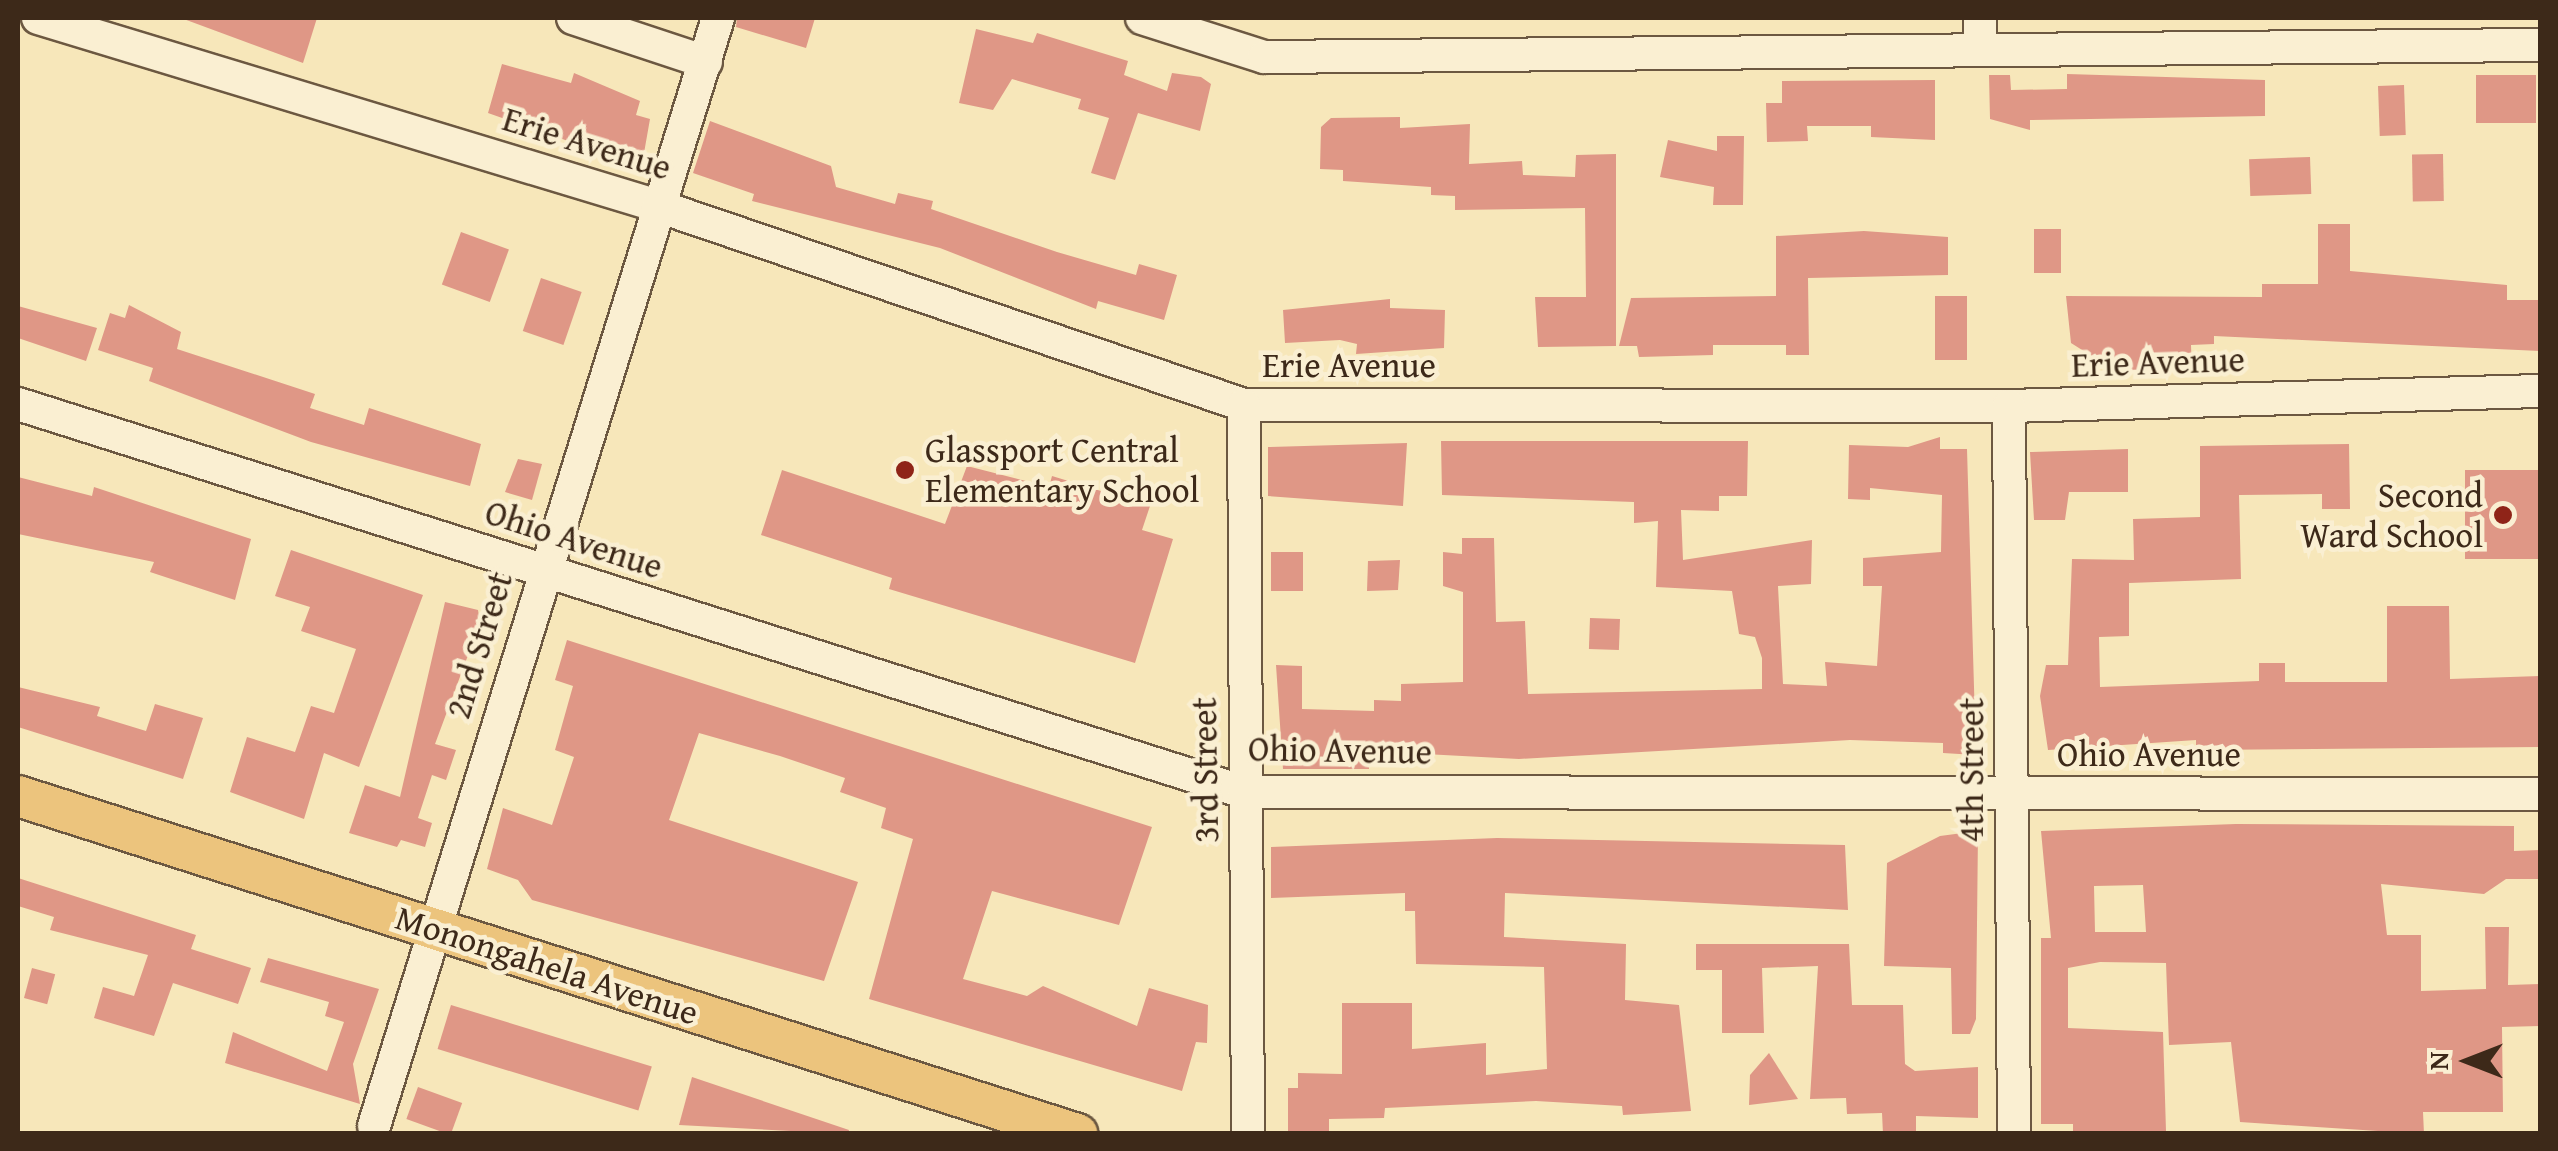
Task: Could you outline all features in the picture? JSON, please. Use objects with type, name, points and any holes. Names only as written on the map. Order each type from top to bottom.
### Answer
[{"type":"main road","name":"Monongahela Avenue","points":[[18,796],[1077,1134]]},
{"type":"street","name":"Erie Avenue","points":[[38,18],[658,206],[1244,405],[2009,406],[2540,390]]},
{"type":"street","points":[[574,18],[706,62]]},
{"type":"street","name":"2nd Street","points":[[374,1126],[432,928],[718,18]]},
{"type":"street","points":[[1142,18],[1264,57],[1980,34],[2540,45]]},
{"type":"street","name":"Ohio Avenue","points":[[18,404],[1244,792],[2540,794]]},
{"type":"street","name":"3rd Street","points":[[1244,405],[1248,1134]]},
{"type":"street","name":"4th Street","points":[[2009,406],[2014,1134]]},
{"type":"building","points":[[181,18],[317,18],[303,63]]},
{"type":"building","points":[[737,18],[815,18],[806,48],[736,27]]},
{"type":"building","points":[[976,29],[1033,43],[1037,33],[1128,61],[1124,75],[1167,91],[1172,73],[1201,77],[1211,84],[1200,131],[1138,113],[1115,180],[1091,173],[1109,118],[1078,109],[1081,99],[1012,79],[993,110],[959,103]]},
{"type":"building","points":[[502,64],[571,83],[574,73],[640,101],[636,115],[650,119],[644,153],[631,151],[628,162],[488,113]]},
{"type":"building","points":[[2067,74],[2265,80],[2265,116],[2030,120],[2030,130],[1990,119],[1989,75],[2010,75],[2011,90],[2067,89]]},
{"type":"building","points":[[2476,75],[2536,75],[2536,123],[2476,123]]},
{"type":"building","points":[[1935,80],[1935,140],[1871,137],[1871,126],[1807,126],[1808,141],[1767,142],[1766,103],[1782,103],[1782,81]]},
{"type":"building","points":[[2404,85],[2406,135],[2380,136],[2378,86]]},
{"type":"building","points":[[1400,117],[1400,128],[1470,124],[1469,164],[1522,161],[1523,175],[1575,177],[1576,155],[1616,154],[1616,346],[1538,347],[1535,297],[1586,297],[1585,208],[1455,210],[1455,196],[1431,195],[1431,187],[1343,181],[1343,170],[1320,169],[1321,127],[1331,118]]},
{"type":"building","points":[[710,121],[831,166],[836,187],[895,204],[898,193],[933,201],[931,209],[1057,252],[1136,275],[1139,264],[1177,275],[1164,320],[1098,301],[1096,309],[940,248],[752,201],[754,194],[693,173]]},
{"type":"building","points":[[1717,136],[1744,136],[1743,205],[1713,205],[1714,187],[1660,177],[1668,140],[1717,151]]},
{"type":"building","points":[[2443,154],[2444,201],[2413,202],[2412,155]]},
{"type":"building","points":[[2310,157],[2311,194],[2250,196],[2249,159]]},
{"type":"building","points":[[2318,224],[2350,224],[2350,271],[2507,285],[2507,300],[2540,300],[2540,351],[2214,336],[2214,344],[2191,345],[2192,371],[2161,371],[2127,370],[2127,360],[2098,360],[2071,343],[2066,296],[2262,297],[2262,284],[2318,284]]},
{"type":"building","points":[[2034,229],[2061,229],[2061,273],[2034,273]]},
{"type":"building","points":[[1864,231],[1948,237],[1948,275],[1808,278],[1809,355],[1786,355],[1786,345],[1713,345],[1713,355],[1639,357],[1637,346],[1619,346],[1631,298],[1776,296],[1776,236]]},
{"type":"building","points":[[461,232],[509,249],[490,302],[442,285]]},
{"type":"building","points":[[541,278],[582,292],[563,345],[523,331]]},
{"type":"building","points":[[1935,296],[1967,296],[1967,360],[1935,360]]},
{"type":"building","points":[[1390,299],[1390,308],[1445,310],[1444,348],[1356,354],[1357,344],[1340,340],[1285,343],[1283,310]]},
{"type":"building","points":[[129,305],[181,332],[177,349],[315,394],[310,408],[364,425],[369,408],[481,444],[470,486],[311,442],[149,381],[153,368],[98,350],[110,313],[125,318]]},
{"type":"building","points":[[18,306],[97,328],[86,361],[18,338]]},
{"type":"building","points":[[1940,437],[1940,449],[1967,449],[1976,755],[1943,753],[1943,743],[1850,740],[1519,759],[1368,751],[1369,769],[1283,769],[1276,665],[1302,666],[1302,709],[1374,711],[1374,700],[1401,701],[1401,684],[1463,682],[1463,592],[1443,586],[1443,552],[1462,554],[1462,538],[1494,538],[1496,622],[1525,621],[1528,694],[1762,689],[1762,658],[1755,637],[1739,634],[1732,591],[1656,587],[1658,521],[1634,523],[1634,502],[1442,495],[1441,441],[1748,441],[1747,496],[1719,496],[1719,511],[1681,510],[1683,560],[1812,540],[1811,584],[1778,586],[1783,684],[1827,686],[1825,662],[1877,666],[1882,586],[1863,586],[1863,558],[1941,552],[1942,495],[1870,488],[1870,500],[1848,499],[1849,445],[1908,447]]},
{"type":"building","points":[[1407,443],[1403,506],[1268,496],[1268,447]]},
{"type":"building","points":[[2349,444],[2350,509],[2322,509],[2322,494],[2239,495],[2241,579],[2129,583],[2129,636],[2099,637],[2100,687],[2259,681],[2259,663],[2285,663],[2285,682],[2387,682],[2387,606],[2449,606],[2450,679],[2540,676],[2540,747],[2196,750],[2196,740],[2048,750],[2040,696],[2046,665],[2068,665],[2072,559],[2134,560],[2133,519],[2200,517],[2200,446]]},
{"type":"building","points":[[2128,449],[2128,492],[2069,492],[2065,520],[2034,520],[2030,452]]},
{"type":"building","points":[[518,459],[542,464],[532,500],[505,492]]},
{"type":"building","points":[[967,466],[1049,487],[1052,476],[1150,506],[1142,530],[1173,539],[1135,663],[889,589],[892,578],[761,535],[782,470],[945,524]]},
{"type":"building","name":"Second Ward School","points":[[2465,470],[2540,470],[2540,559],[2465,559]]},
{"type":"building","points":[[18,477],[92,496],[94,487],[251,539],[235,600],[150,572],[154,562],[18,534]]},
{"type":"building","points":[[291,550],[423,595],[359,767],[324,753],[304,819],[230,792],[247,737],[295,752],[311,706],[334,713],[356,649],[301,631],[310,607],[275,596]]},
{"type":"building","points":[[1271,552],[1303,552],[1303,591],[1271,591]]},
{"type":"building","points":[[1400,560],[1398,590],[1367,591],[1368,561]]},
{"type":"building","points":[[445,602],[478,610],[480,623],[435,744],[456,750],[446,780],[432,775],[418,818],[432,823],[425,847],[401,840],[397,847],[349,833],[365,785],[400,797]]},
{"type":"building","points":[[1590,618],[1620,619],[1619,650],[1589,649]]},
{"type":"building","points":[[567,640],[1152,827],[1119,925],[992,891],[963,979],[1027,996],[1043,986],[1137,1026],[1149,988],[1208,1005],[1207,1043],[1196,1042],[1182,1091],[869,999],[913,839],[881,828],[886,808],[840,792],[845,778],[780,756],[699,733],[669,820],[858,882],[824,981],[532,900],[518,880],[487,869],[503,808],[552,825],[574,757],[555,750],[573,686],[555,680]]},
{"type":"building","points":[[18,687],[100,707],[97,716],[146,731],[155,704],[203,718],[183,779],[18,727]]},
{"type":"building","points":[[2236,824],[2514,826],[2514,851],[2540,850],[2540,879],[2506,879],[2484,894],[2381,884],[2387,935],[2421,935],[2421,991],[2486,989],[2485,927],[2509,927],[2508,985],[2540,984],[2540,1026],[2502,1027],[2503,1112],[2423,1112],[2424,1134],[2240,1122],[2231,1042],[2169,1045],[2166,963],[2100,962],[2068,968],[2068,1028],[2163,1032],[2166,1131],[2073,1134],[2073,1124],[2041,1124],[2041,938],[2051,938],[2041,831]],"holes":[[[2143,885],[2146,932],[2095,932],[2094,886]]]},
{"type":"building","points":[[1978,831],[1976,1019],[1970,1034],[1952,1034],[1951,968],[1884,966],[1887,863],[1940,836]]},
{"type":"building","points":[[1497,838],[1845,845],[1848,910],[1505,893],[1504,937],[1626,944],[1625,1000],[1679,1005],[1691,1111],[1623,1115],[1622,1106],[1536,1101],[1385,1108],[1384,1118],[1329,1119],[1329,1132],[1288,1133],[1288,1088],[1298,1088],[1298,1073],[1342,1074],[1342,1003],[1412,1003],[1412,1049],[1486,1043],[1486,1075],[1547,1069],[1544,967],[1416,964],[1415,911],[1405,911],[1405,893],[1271,898],[1271,847]]},
{"type":"building","points":[[18,878],[196,935],[191,949],[251,968],[238,1004],[173,983],[154,1036],[94,1018],[103,987],[134,996],[148,955],[50,930],[54,917],[18,906]]},
{"type":"building","points":[[1696,944],[1849,944],[1852,1005],[1903,1005],[1905,1064],[1915,1071],[1978,1067],[1978,1118],[1916,1116],[1916,1134],[1883,1134],[1882,1113],[1847,1114],[1846,1098],[1810,1099],[1818,966],[1762,968],[1764,1033],[1722,1033],[1722,970],[1696,970]]},
{"type":"building","points":[[268,958],[379,989],[353,1064],[360,1104],[225,1063],[233,1032],[327,1071],[344,1022],[325,1016],[329,1002],[260,982]]},
{"type":"building","points":[[32,968],[55,974],[47,1004],[24,998]]},
{"type":"building","points":[[451,1005],[652,1066],[638,1110],[438,1049]]},
{"type":"building","points":[[1769,1053],[1798,1099],[1749,1105],[1750,1075]]},
{"type":"building","points":[[692,1077],[849,1130],[848,1134],[679,1125]]},
{"type":"building","points":[[418,1087],[462,1103],[451,1134],[406,1119]]},
{"type":"place","name":"Glassport Central Elementary School","points":[[905,470]]},
{"type":"place","name":"Second Ward School","points":[[2503,515]]}]
